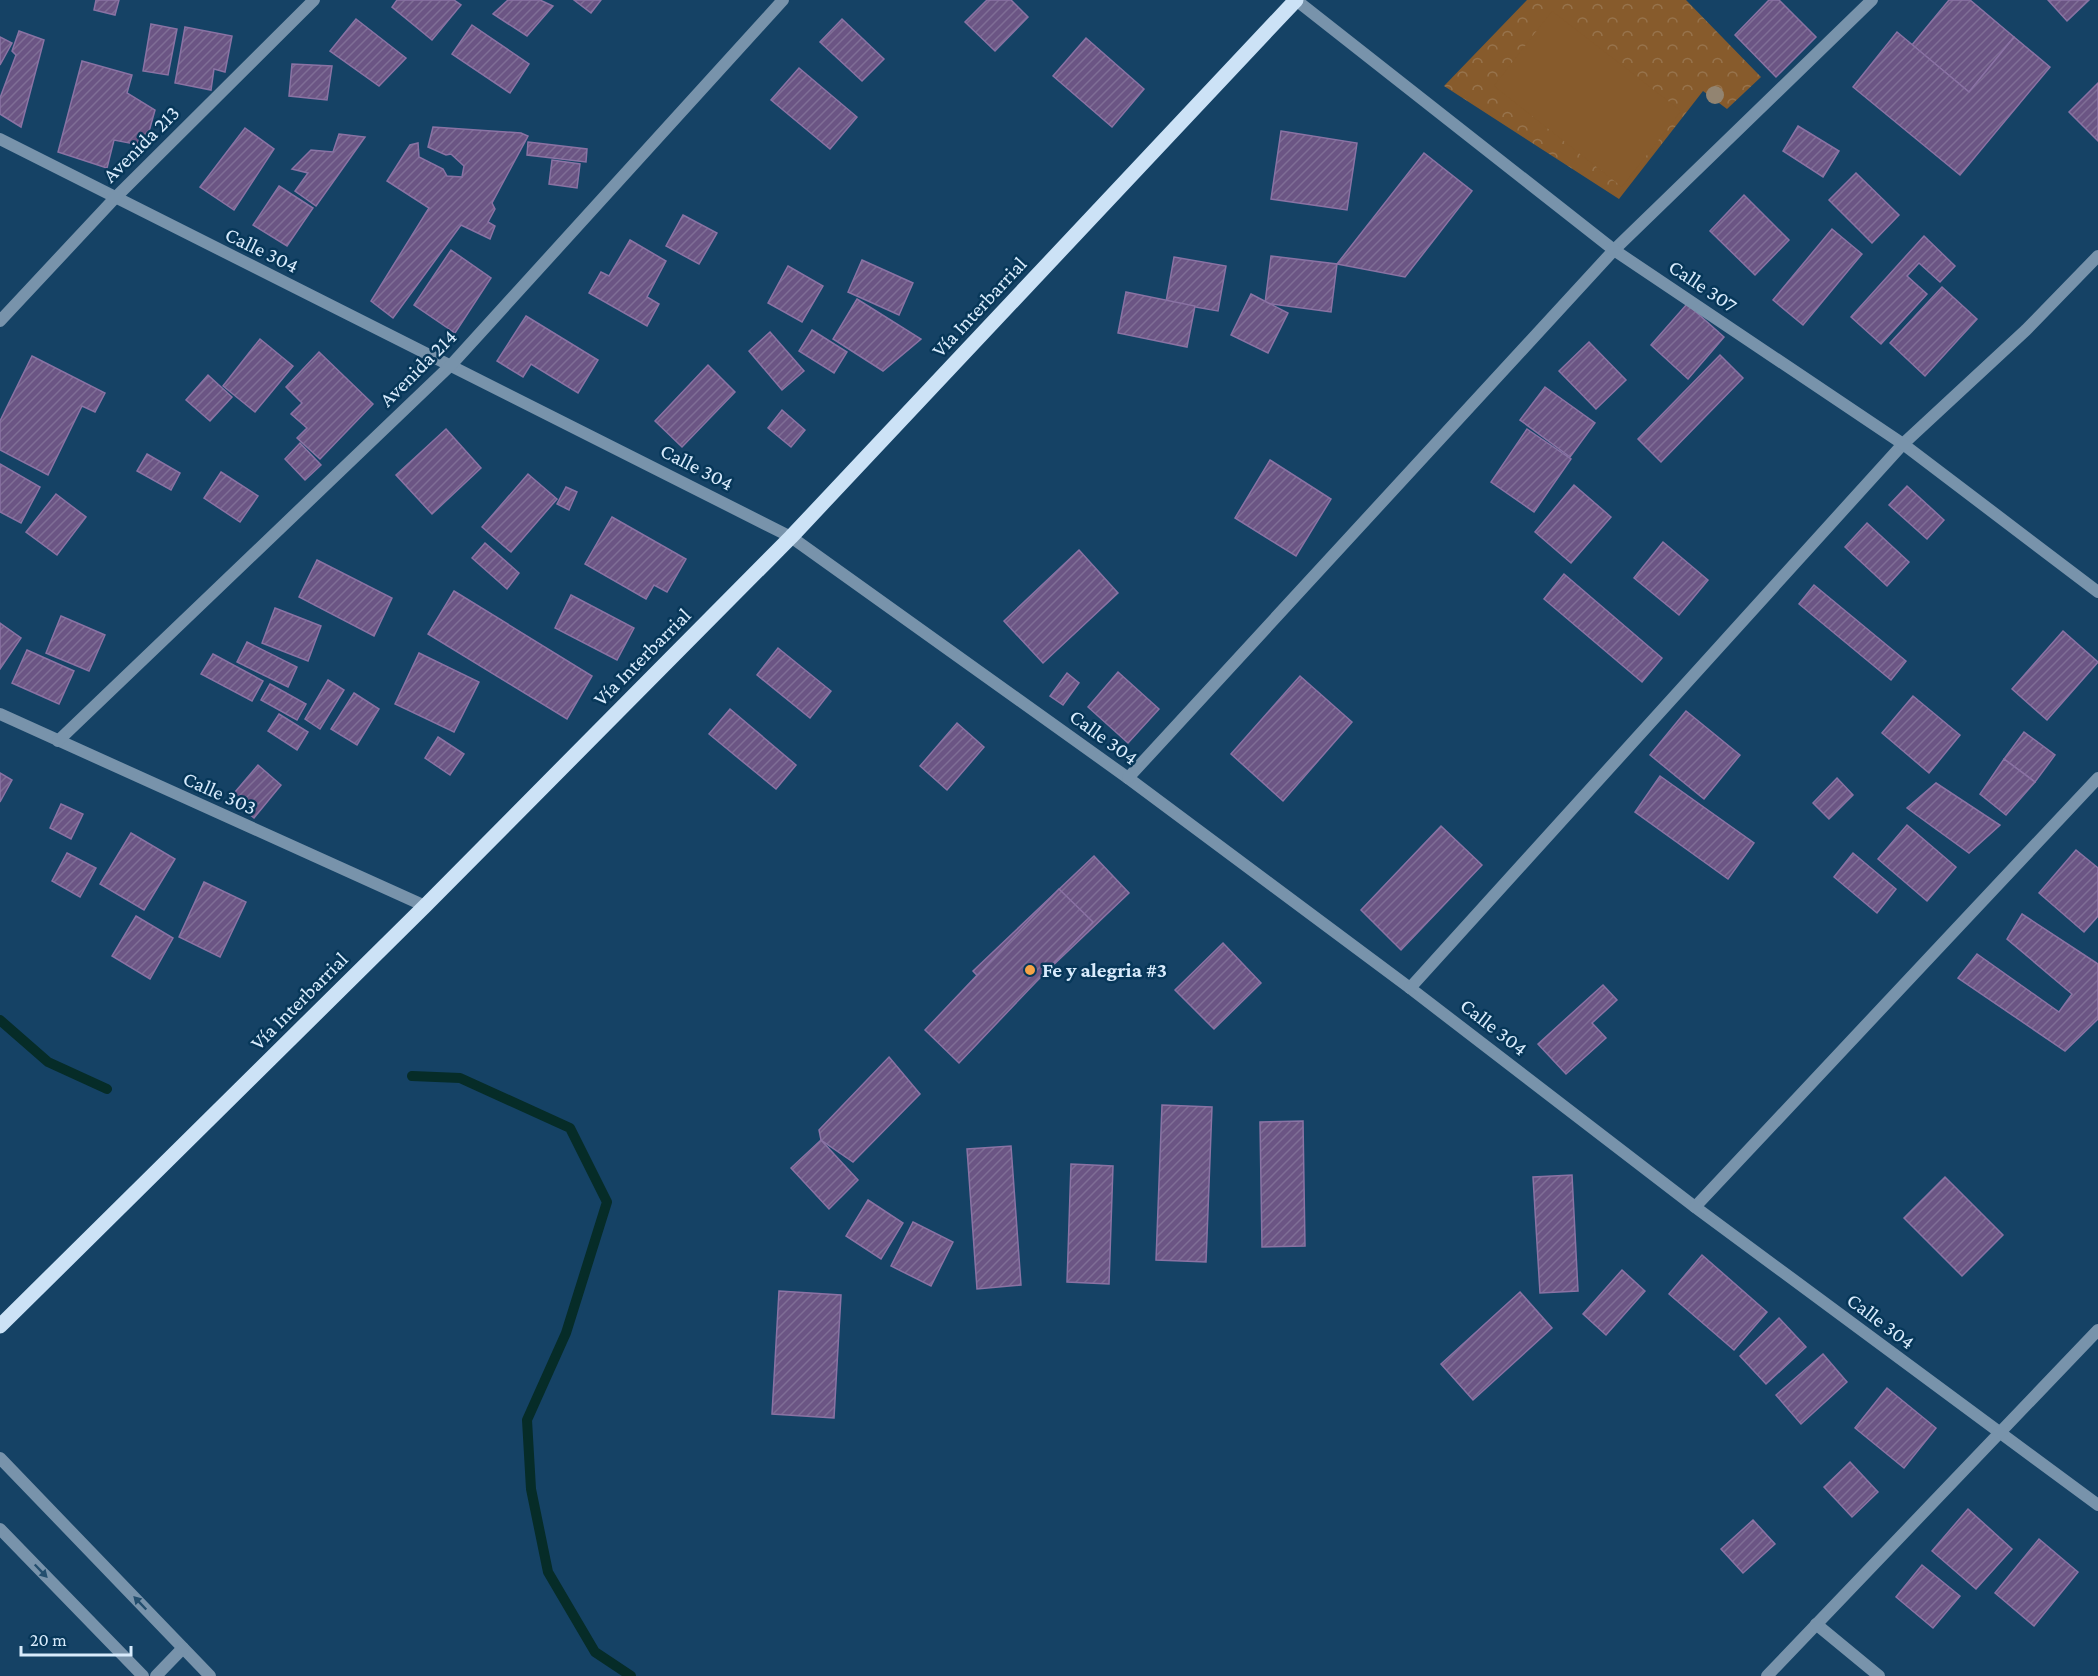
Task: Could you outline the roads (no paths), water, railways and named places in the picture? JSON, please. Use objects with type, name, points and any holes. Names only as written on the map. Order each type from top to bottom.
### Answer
[{"type":"main road","name":"Vía Interbarrial","points":[[0,1326],[425,906],[791,537],[1296,0]]},
{"type":"street","name":"Avenida 213","points":[[0,321],[114,199],[314,0]]},
{"type":"street","name":"Avenida 214","points":[[58,741],[452,364],[783,0]]},
{"type":"street","name":"Calle 307","points":[[1296,0],[1614,250],[1903,444],[2098,592]]},
{"type":"street","points":[[1128,778],[1614,250],[1872,0]]},
{"type":"street","name":"Calle 304","points":[[0,139],[114,199],[452,364],[791,537],[1128,778],[1410,988],[1695,1207],[2098,1505]]},
{"type":"street","points":[[1410,988],[1903,444],[2026,330],[2098,256]]},
{"type":"street","name":"Calle 303","points":[[0,714],[425,906]]},
{"type":"street","points":[[1695,1207],[2098,778]]},
{"type":"street","points":[[1767,1676],[1998,1431],[2098,1329]]},
{"type":"street","points":[[0,1458],[210,1676]]},
{"type":"street","points":[[0,1529],[143,1676]]},
{"type":"street","points":[[1816,1624],[1879,1676]]},
{"type":"street","points":[[156,1676],[183,1648]]},
{"type":"waterway","points":[[0,1020],[48,1062],[107,1089]]},
{"type":"waterway","points":[[412,1076],[460,1078],[570,1128],[607,1202],[566,1333],[527,1420],[531,1489],[548,1572],[595,1652],[631,1676]]},
{"type":"place","name":"Fe y alegria #3","points":[[1030,970]]}]
